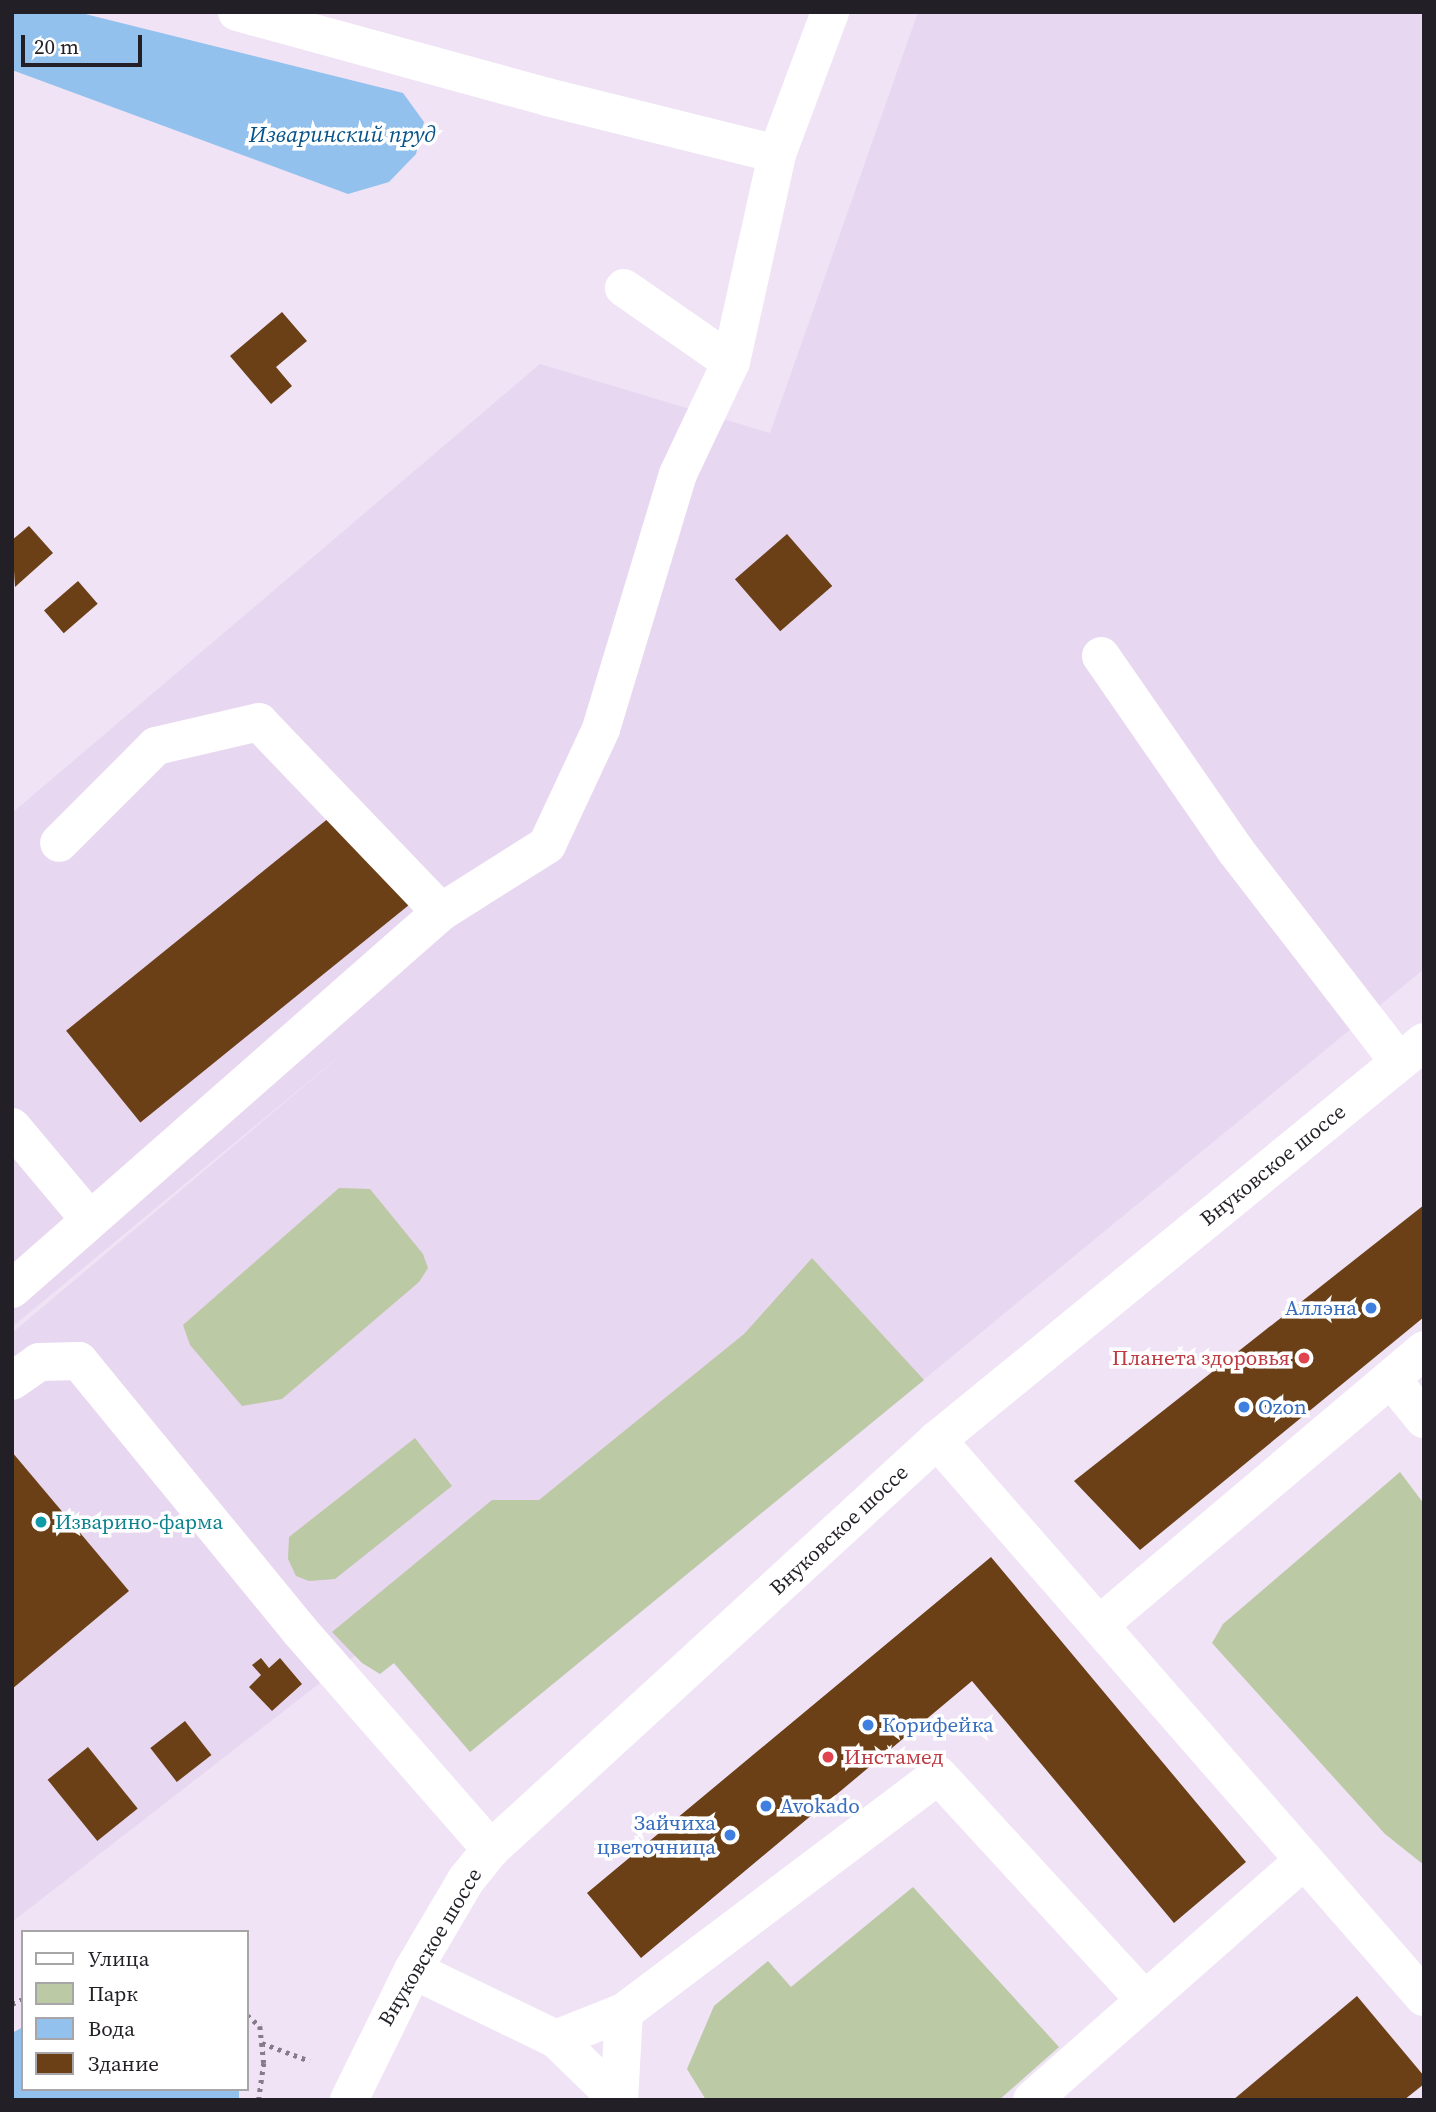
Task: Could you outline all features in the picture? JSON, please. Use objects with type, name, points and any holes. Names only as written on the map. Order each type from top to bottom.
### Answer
[{"type":"street","points":[[237,12],[547,97],[777,153]]},
{"type":"street","points":[[12,1289],[441,912],[547,845],[601,729],[678,474],[731,362],[777,153],[830,12]]},
{"type":"street","points":[[624,288],[731,362]]},
{"type":"street","points":[[1101,656],[1237,851],[1411,1052]]},
{"type":"street","points":[[59,843],[156,746],[259,722],[441,912]]},
{"type":"street","name":"Внуковское шоссе","points":[[349,2100],[412,1970],[466,1880],[491,1849],[937,1440],[1411,1052]]},
{"type":"street","points":[[12,1127],[90,1220]]},
{"type":"street","points":[[1099,1625],[1424,1350]]},
{"type":"street","points":[[12,1381],[39,1362],[79,1361],[300,1631],[491,1849]]},
{"type":"street","points":[[1391,1379],[1424,1419]]},
{"type":"street","points":[[937,1440],[1424,1997]]},
{"type":"street","points":[[556,2039],[624,2012],[938,1775],[1145,2000]]},
{"type":"street","points":[[1032,2100],[1304,1860]]},
{"type":"street","points":[[412,1970],[556,2039],[619,2100]]},
{"type":"street","points":[[619,2100],[624,2012]]},
{"type":"path","points":[[248,2016],[260,2026],[262,2043],[259,2100]]},
{"type":"path","points":[[262,2043],[310,2061]]},
{"type":"shaded area","points":[[918,12],[1424,12],[1424,969],[470,1752],[374,1641],[12,1922],[12,1333],[366,1034],[12,1327],[12,813],[540,364],[770,433]]},
{"type":"green space","points":[[339,1188],[370,1189],[423,1254],[428,1268],[419,1282],[282,1399],[242,1406],[190,1345],[183,1325]]},
{"type":"green space","points":[[812,1258],[924,1380],[470,1752],[394,1663],[380,1674],[362,1663],[332,1632],[492,1500],[539,1500],[744,1334]]},
{"type":"green space","points":[[415,1438],[452,1486],[335,1579],[309,1581],[296,1576],[288,1559],[289,1537]]},
{"type":"green space","points":[[1400,1472],[1424,1504],[1424,1865],[1385,1834],[1212,1643],[1223,1624]]},
{"type":"green space","points":[[913,1887],[1059,2047],[999,2100],[706,2100],[687,2069],[714,2006],[768,1961],[791,1987]]},
{"type":"water","name":"Изваринский пруд","points":[[12,12],[77,12],[403,93],[424,122],[416,154],[389,182],[348,194],[12,70]]},
{"type":"water","points":[[21,2028],[21,2091],[239,2091],[239,2100],[12,2100],[12,2033]]},
{"type":"building","points":[[282,312],[307,341],[276,367],[292,386],[271,404],[230,356]]},
{"type":"building","points":[[29,526],[53,553],[15,587],[12,540]]},
{"type":"building","points":[[787,534],[832,586],[780,631],[735,579]]},
{"type":"building","points":[[78,581],[98,604],[64,633],[44,611]]},
{"type":"building","points":[[335,813],[409,905],[140,1122],[66,1031]]},
{"type":"building","points":[[1424,1205],[1424,1317],[1140,1550],[1074,1481]]},
{"type":"building","name":"Изварино-фарма","points":[[12,1452],[129,1591],[12,1689]]},
{"type":"building","points":[[991,1557],[1246,1862],[1174,1923],[972,1681],[641,1958],[587,1893]]},
{"type":"building","points":[[261,1658],[269,1668],[280,1658],[302,1684],[272,1711],[249,1687],[261,1675],[252,1665]]},
{"type":"building","points":[[185,1721],[211,1755],[177,1782],[150,1748]]},
{"type":"building","points":[[88,1747],[138,1808],[97,1841],[48,1780]]},
{"type":"building","points":[[1357,1996],[1424,2076],[1424,2084],[1404,2100],[1233,2100]]},
{"type":"place","name":"Аллэна","points":[[1371,1308]]},
{"type":"place","name":"Планета здоровья","points":[[1304,1358]]},
{"type":"place","name":"Ozon","points":[[1244,1407]]},
{"type":"place","name":"Изварино-фарма","points":[[41,1522]]},
{"type":"place","name":"Корифейка","points":[[868,1725]]},
{"type":"place","name":"Инстамед","points":[[828,1757]]},
{"type":"place","name":"Avokado","points":[[766,1806]]},
{"type":"place","name":"Зайчиха цветочница","points":[[730,1835]]}]
